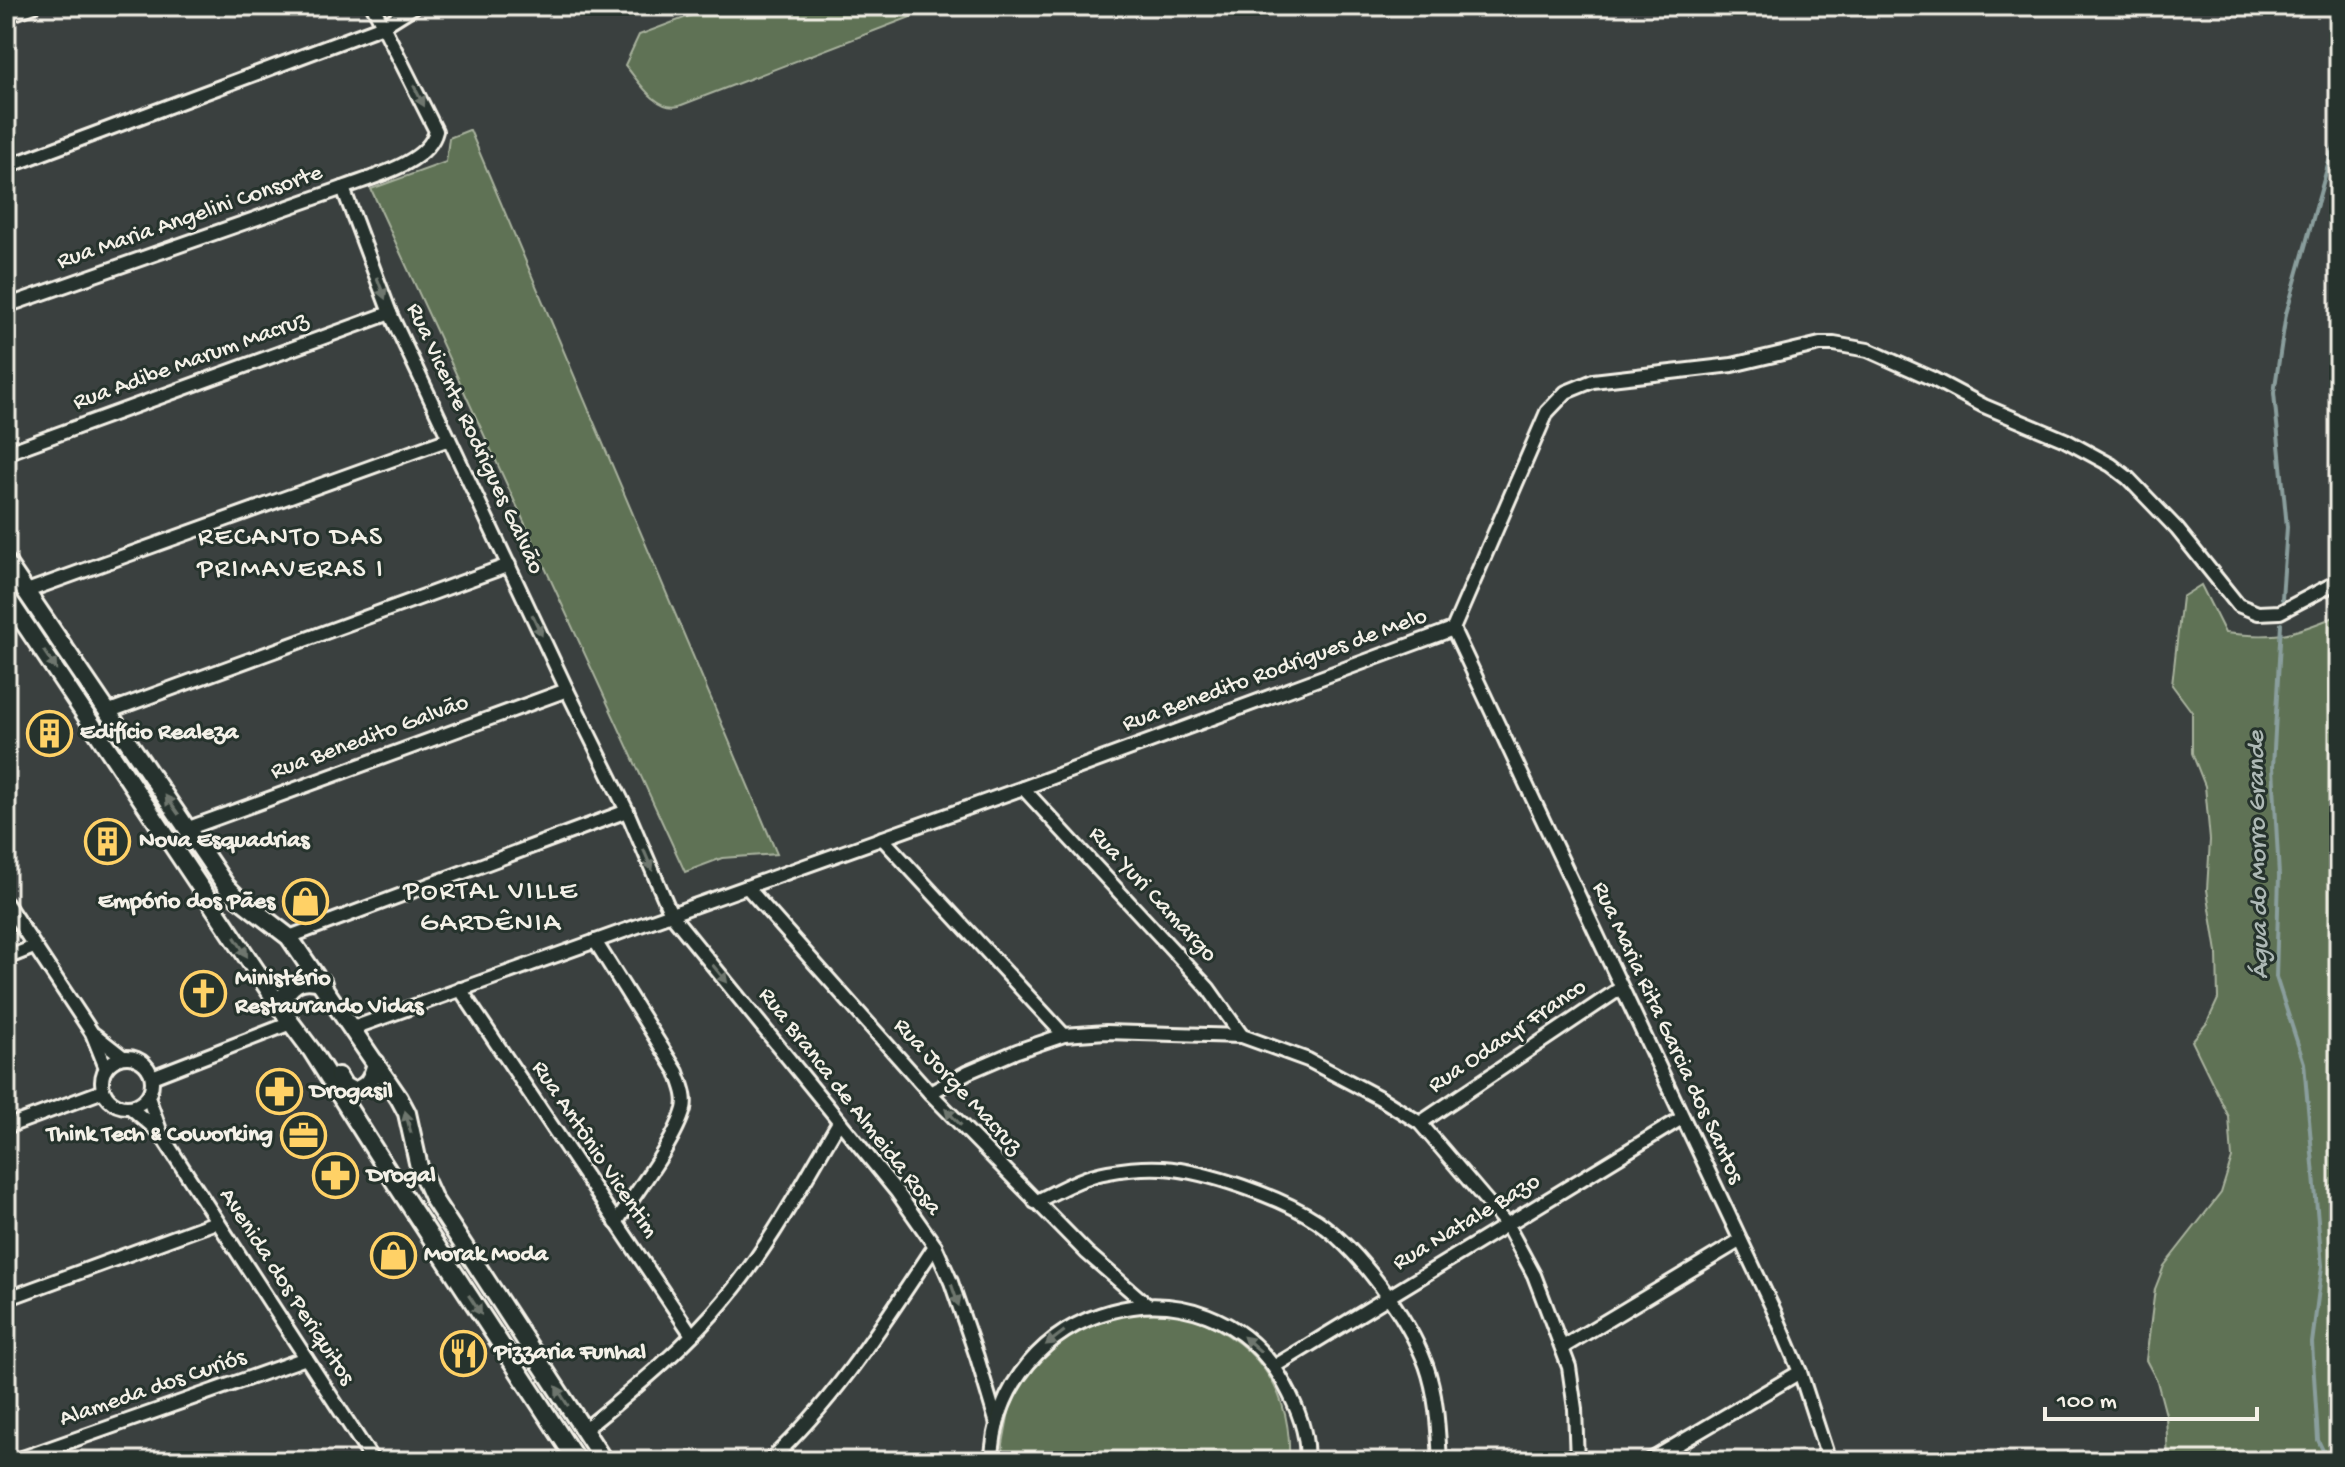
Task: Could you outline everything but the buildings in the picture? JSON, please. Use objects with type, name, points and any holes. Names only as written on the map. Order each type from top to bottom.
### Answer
[{"type":"main road","points":[[6,562],[226,886],[289,937],[353,1028],[407,1113],[419,1167],[434,1200],[604,1461]]},
{"type":"main road","points":[[6,596],[312,1051],[577,1461]]},
{"type":"main road","points":[[279,1004],[301,980],[323,983]]},
{"type":"main road","points":[[312,1051],[327,1058],[344,1086],[353,1091],[368,1084],[376,1063]]},
{"type":"street","points":[[6,16],[34,6]]},
{"type":"street","points":[[343,188],[417,158],[428,149],[435,136],[434,127],[373,6]]},
{"type":"street","points":[[6,167],[383,26],[415,6]]},
{"type":"street","name":"Rua Maria Angelini Consorte","points":[[6,306],[343,188]]},
{"type":"street","name":"Rua Vicente Rodrigues Galvão","points":[[343,188],[390,313],[627,811],[671,914]]},
{"type":"street","name":"Rua Adibe Marum Macruz","points":[[6,453],[390,313]]},
{"type":"street","name":"Rua Benedito Rodrigues de Melo","points":[[353,1028],[1023,788],[1453,629],[1547,412],[1566,392],[1593,381],[1732,365],[1820,344],[1868,350],[1984,406],[2065,440],[2111,465],[2128,478],[2177,529],[2238,605],[2258,613],[2280,612],[2339,581]]},
{"type":"street","points":[[27,591],[449,439]]},
{"type":"street","points":[[107,712],[509,565]]},
{"type":"street","name":"Rua Maria Rita Garcia dos Santos","points":[[1453,629],[1774,1311],[1800,1372],[1829,1461]]},
{"type":"street","name":"Rua Benedito Galvão","points":[[189,828],[567,690]]},
{"type":"street","name":"Rua Yuri Camargo","points":[[1023,788],[1208,988],[1242,1036]]},
{"type":"street","points":[[289,937],[627,811]]},
{"type":"street","points":[[882,838],[1064,1035]]},
{"type":"street","name":"Rua Jorge Macruz","points":[[747,887],[930,1093],[1087,1253],[1147,1305]]},
{"type":"street","points":[[6,903],[92,1033],[106,1068]]},
{"type":"street","name":"Rua Branca de Almeida Rosa","points":[[671,914],[897,1192],[935,1246],[951,1282],[997,1424]]},
{"type":"street","points":[[595,941],[677,1072],[684,1092],[684,1108],[663,1150],[616,1223]]},
{"type":"street","points":[[6,958],[34,947]]},
{"type":"street","name":"Rua Odacyr Franco","points":[[1420,1123],[1621,988]]},
{"type":"street","name":"Rua Antônio Vicentim","points":[[460,989],[692,1335]]},
{"type":"street","points":[[152,1077],[291,1023]]},
{"type":"street","points":[[930,1093],[968,1072],[1064,1035],[1119,1032],[1242,1036],[1308,1060],[1380,1098],[1420,1123],[1507,1225],[1534,1275],[1569,1367],[1575,1409],[1577,1461]]},
{"type":"street","points":[[92,1033],[123,1057],[138,1059],[145,1064],[152,1077],[148,1097],[131,1108]]},
{"type":"street","points":[[123,1057],[106,1068],[102,1075],[103,1091],[114,1105],[131,1108],[162,1136]]},
{"type":"street","points":[[6,1127],[103,1091]]},
{"type":"street","points":[[148,1097],[162,1136]]},
{"type":"street","name":"Rua Natale Bazo","points":[[1275,1366],[1682,1118]]},
{"type":"street","points":[[584,1430],[651,1375],[728,1297],[781,1220],[839,1122]]},
{"type":"street","name":"Avenida dos Periquitos","points":[[162,1136],[373,1461]]},
{"type":"street","points":[[1035,1202],[1106,1172],[1163,1168],[1229,1182],[1293,1207],[1318,1222],[1339,1240],[1389,1297],[1411,1333],[1426,1366],[1436,1403],[1440,1461]]},
{"type":"street","points":[[6,1299],[216,1222]]},
{"type":"street","points":[[1563,1347],[1739,1241]]},
{"type":"street","points":[[769,1461],[827,1399],[875,1337],[935,1246]]},
{"type":"street","points":[[1147,1305],[1184,1308],[1219,1320],[1250,1340],[1275,1366],[1298,1407],[1306,1461]]},
{"type":"street","name":"Rua Branca de Almeida Rosa","points":[[991,1460],[1004,1401],[1015,1380],[1040,1350],[1071,1326],[1107,1311],[1147,1305]]},
{"type":"street","name":"Alameda dos Curiós","points":[[14,1461],[306,1358]]},
{"type":"street","points":[[1649,1461],[1800,1372]]},
{"type":"green space","points":[[716,6],[939,6],[679,106],[671,107],[655,100],[625,65],[639,35]]},
{"type":"green space","points":[[470,130],[777,854],[722,858],[685,872],[371,189],[446,162],[449,138]]},
{"type":"green space","points":[[2201,585],[2225,633],[2258,636],[2284,634],[2339,615],[2339,776],[2334,850],[2339,871],[2339,1461],[2168,1461],[2166,1415],[2157,1381],[2146,1360],[2155,1289],[2164,1266],[2221,1193],[2232,1158],[2229,1117],[2192,1041],[2207,1023],[2218,999],[2217,952],[2207,890],[2210,840],[2205,786],[2192,753],[2192,712],[2172,685],[2182,597]]},
{"type":"green space","points":[[1163,1309],[1216,1328],[1257,1360],[1282,1404],[1288,1431],[1289,1461],[1004,1461],[1003,1444],[1009,1411],[1022,1381],[1042,1354],[1097,1317]]},
{"type":"waterway","name":"Água do Morro Grande","points":[[2282,599],[2287,527],[2274,393],[2286,314],[2339,134]]},
{"type":"waterway","name":"Água do Morro Grande","points":[[2281,624],[2273,767],[2279,876],[2276,977],[2304,1063],[2322,1266],[2312,1343],[2318,1440],[2328,1461]]},
{"type":"place","name":"Edifício Realeza","points":[[49,733]]},
{"type":"place","name":"Nova Esquadrias","points":[[108,841]]},
{"type":"place","name":"Empório dos Pães","points":[[306,902]]},
{"type":"place","name":"Ministério Restaurando Vidas","points":[[204,993]]},
{"type":"place","name":"Drogasil","points":[[279,1092]]},
{"type":"place","name":"Think Tech & Coworking","points":[[304,1135]]},
{"type":"place","name":"Drogal","points":[[336,1176]]},
{"type":"place","name":"Morak Moda","points":[[393,1255]]},
{"type":"place","name":"Pizzaria Funhal","points":[[463,1353]]},
{"type":"district","name":"RECANTO DAS PRIMAVERAS I","points":[[291,554]]},
{"type":"district","name":"PORTAL VILLE GARDÊNIA","points":[[491,908]]}]
